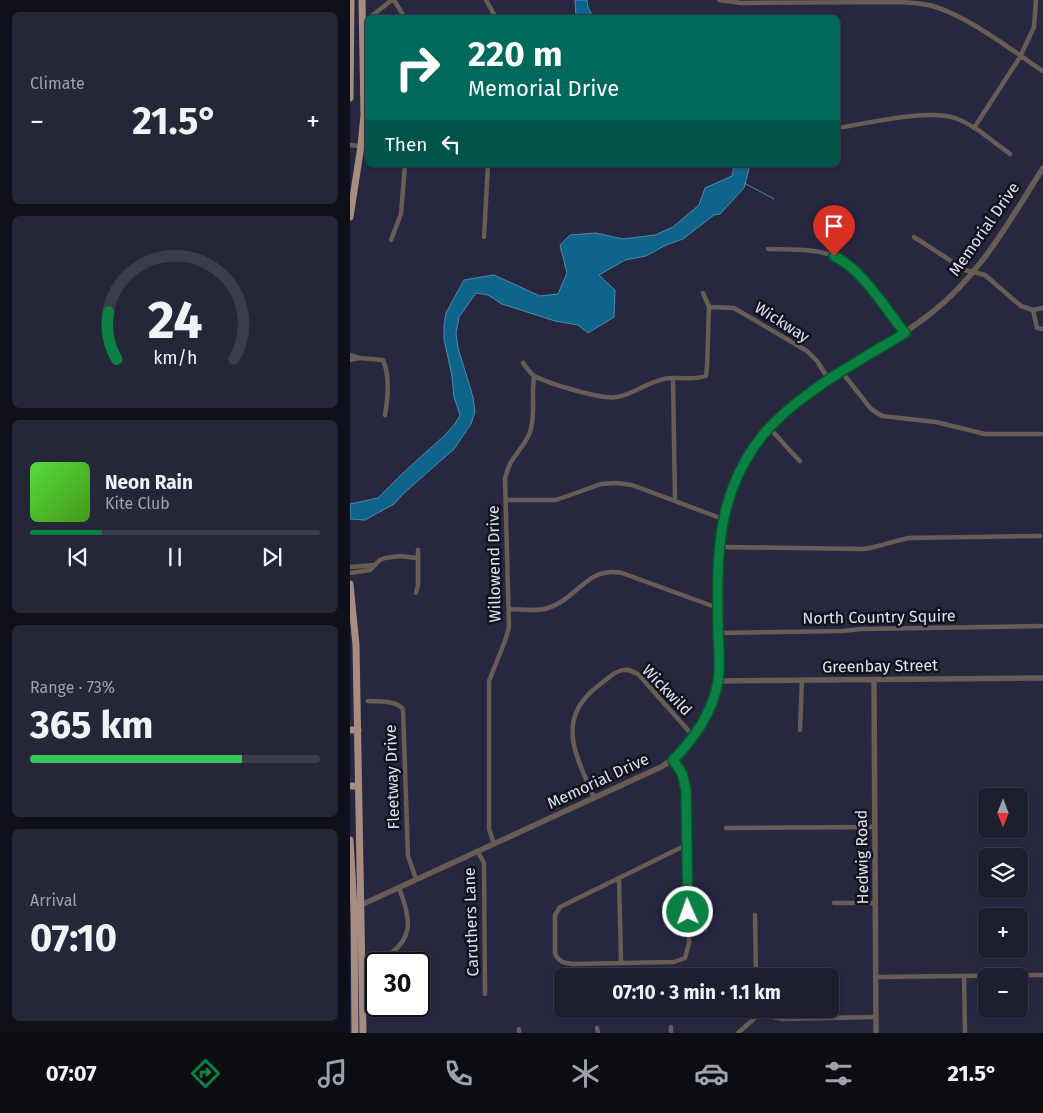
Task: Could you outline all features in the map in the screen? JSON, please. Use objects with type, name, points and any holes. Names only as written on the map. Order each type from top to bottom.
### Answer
[{"type":"main road","points":[[350,98],[352,0]]},
{"type":"main road","points":[[362,0],[366,15]]},
{"type":"main road","points":[[350,217],[364,147],[365,83]]},
{"type":"main road","points":[[350,584],[356,644],[354,730],[355,1033]]},
{"type":"main road","points":[[350,840],[363,1033]]},
{"type":"street","points":[[374,15],[393,0],[403,15]]},
{"type":"street","points":[[486,0],[494,15]]},
{"type":"street","points":[[719,0],[741,2],[921,3],[955,16],[1043,71]]},
{"type":"street","points":[[974,128],[1020,57],[1034,27],[1036,0]]},
{"type":"street","points":[[840,128],[922,115],[938,115],[956,118],[974,128],[1010,154]]},
{"type":"street","points":[[350,145],[364,147]]},
{"type":"street","points":[[391,240],[401,214],[406,167]]},
{"type":"street","points":[[484,237],[487,167]]},
{"type":"street","name":"Memorial Drive","points":[[355,908],[673,760],[694,737],[710,710],[718,681],[719,547],[727,504],[739,472],[749,455],[769,428],[790,408],[829,380],[905,333],[958,291],[1008,224],[1043,168]]},
{"type":"street","points":[[914,237],[965,270],[985,276],[1021,306],[1034,310],[1043,308]]},
{"type":"street","points":[[768,249],[821,252],[845,262],[856,271],[905,333]]},
{"type":"street","points":[[523,363],[534,377],[605,398],[633,393],[663,379],[700,378],[706,376],[708,367],[709,307],[703,293]]},
{"type":"street","name":"Wickway","points":[[709,307],[734,308],[807,351],[817,361],[829,380]]},
{"type":"street","points":[[1034,310],[1037,328],[1043,329]]},
{"type":"street","points":[[350,355],[358,358],[383,360],[386,368],[386,415]]},
{"type":"street","points":[[350,360],[358,358]]},
{"type":"street","points":[[842,372],[871,409],[882,416],[936,422],[985,434],[1043,434]]},
{"type":"street","name":"Willowend Drive","points":[[494,844],[489,829],[489,682],[509,627],[505,478],[512,460],[526,442],[531,430],[534,377]]},
{"type":"street","points":[[673,378],[675,500]]},
{"type":"street","points":[[769,428],[800,461]]},
{"type":"street","points":[[506,500],[556,500],[601,484],[617,482],[632,485],[723,518]]},
{"type":"street","points":[[719,547],[863,549],[879,547],[895,540],[909,538],[1040,536]]},
{"type":"street","points":[[416,594],[418,585],[418,550]]},
{"type":"street","points":[[350,573],[370,570],[385,558],[400,556],[417,558]]},
{"type":"street","points":[[350,567],[376,564]]},
{"type":"street","points":[[509,609],[549,608],[594,576],[608,571],[622,573],[718,608]]},
{"type":"street","name":"North Country Squire","points":[[718,633],[1041,626]]},
{"type":"street","name":"Wickwild","points":[[594,798],[573,749],[573,728],[577,710],[582,702],[615,672],[627,669],[639,675],[694,737]]},
{"type":"street","name":"Greenbay Street","points":[[718,681],[1043,678]]},
{"type":"street","points":[[800,730],[802,680]]},
{"type":"street","name":"Hedwig Road","points":[[874,680],[876,1033]]},
{"type":"street","name":"Fleetway Drive","points":[[368,701],[392,703],[398,705],[403,710],[408,856],[416,879]]},
{"type":"street","points":[[673,760],[678,766],[685,782],[688,943],[685,958],[674,962],[566,963],[560,961],[555,953],[555,915],[560,906],[686,845]]},
{"type":"street","points":[[726,828],[875,827]]},
{"type":"street","name":"Caruthers Lane","points":[[478,852],[484,863],[485,994]]},
{"type":"street","points":[[619,878],[621,962]]},
{"type":"street","points":[[393,952],[399,947],[408,932],[408,914],[399,888]]},
{"type":"street","points":[[834,903],[876,902]]},
{"type":"street","points":[[756,915],[756,968]]},
{"type":"street","points":[[964,976],[965,1033]]},
{"type":"street","points":[[877,977],[1043,976]]},
{"type":"street","points":[[738,1033],[754,1018]]},
{"type":"street","points":[[778,1018],[876,1018]]},
{"type":"water","points":[[575,0],[587,0],[592,15],[576,15]]},
{"type":"water","points":[[734,167],[749,167],[744,188],[720,214],[714,215],[683,239],[666,245],[646,256],[625,260],[599,275],[615,290],[614,317],[588,333],[578,325],[555,321],[502,304],[488,295],[476,293],[459,317],[456,333],[458,348],[473,397],[475,412],[471,424],[454,449],[394,504],[365,520],[350,519],[350,504],[378,498],[444,436],[460,415],[454,397],[452,376],[444,339],[444,325],[446,313],[464,280],[494,275],[540,296],[558,294],[567,273],[560,245],[570,235],[596,233],[623,239],[655,235],[673,227],[699,205],[705,188],[732,176]]},
{"type":"waterway","points":[[744,183],[774,199]]},
{"type":"route","points":[[688,912],[686,790],[682,773],[673,760],[694,737],[705,720],[711,707],[718,681],[719,547],[723,518],[733,487],[739,472],[758,441],[790,408],[829,380],[905,333],[856,271],[834,256]]}]
